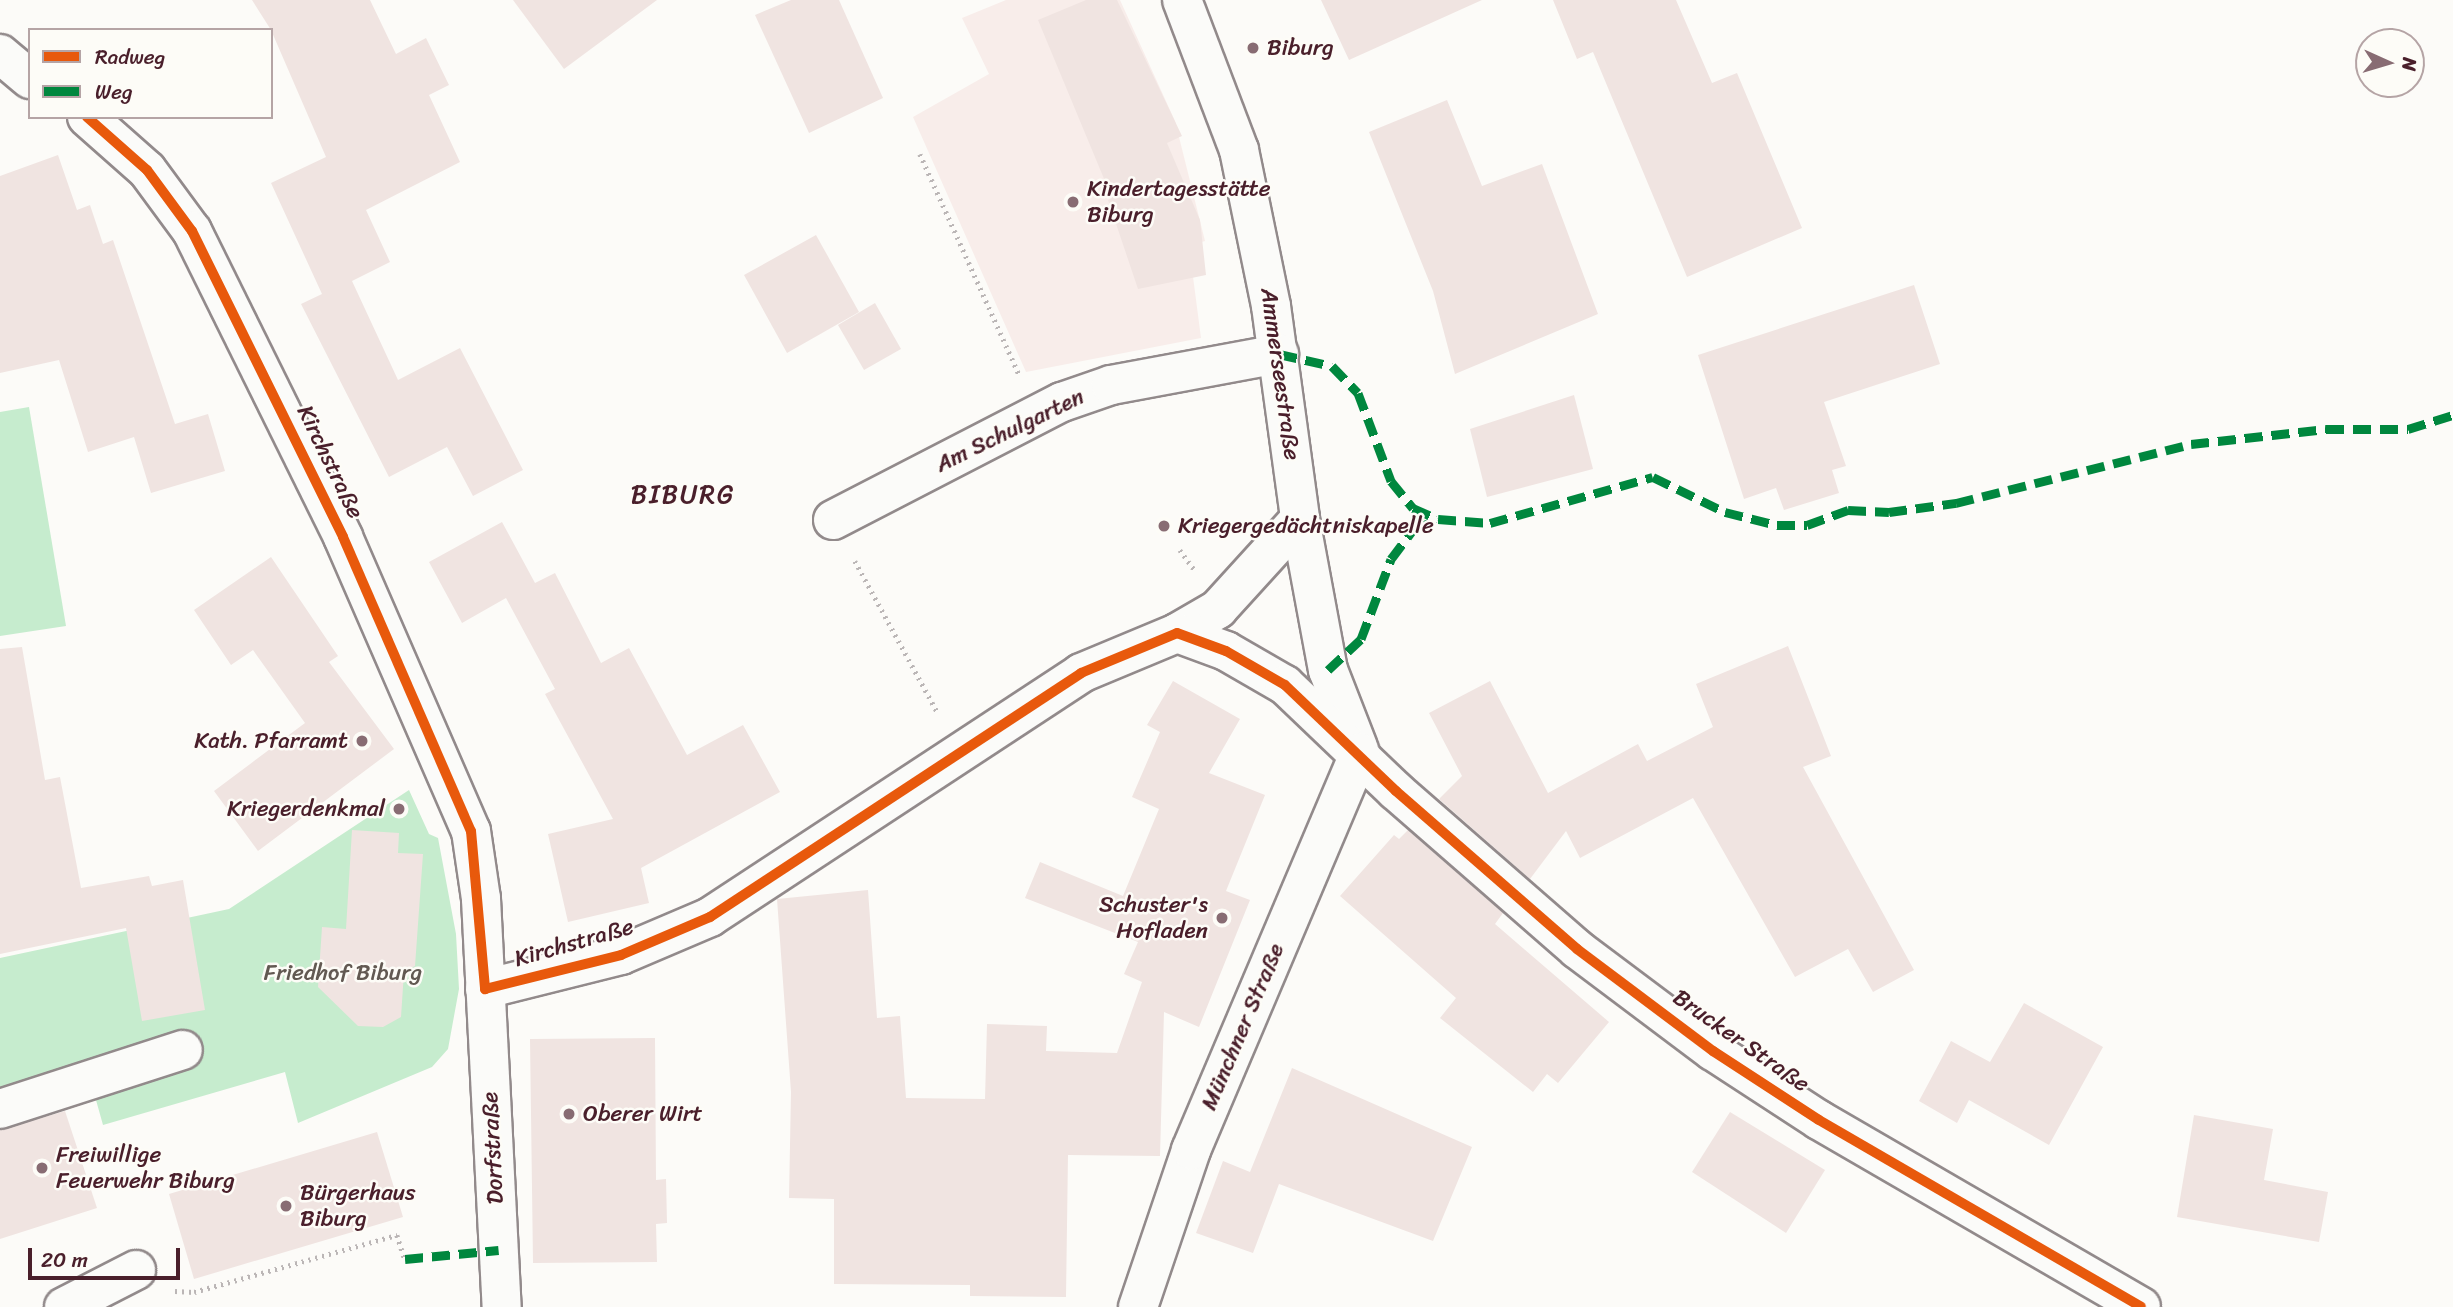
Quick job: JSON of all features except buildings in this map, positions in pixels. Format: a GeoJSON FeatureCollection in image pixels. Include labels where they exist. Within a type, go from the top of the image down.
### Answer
{"type":"FeatureCollection","features":[{"type":"Feature","properties":{"kind":"street","name":"Ammerseestraße"},"geometry":{"type":"LineString","coordinates":[[1182,0],[1239,149],[1279,354],[1300,519],[1328,670],[1360,752]]}},
{"type":"Feature","properties":{"kind":"street"},"geometry":{"type":"LineString","coordinates":[[0,54],[28,77]]}},
{"type":"Feature","properties":{"kind":"street","name":"Kirchstraße"},"geometry":{"type":"LineString","coordinates":[[89,119],[147,170],[192,232],[349,550],[471,831],[485,989],[621,955],[710,917],[961,756],[1081,673],[1177,633],[1218,609],[1300,519]]}},
{"type":"Feature","properties":{"kind":"street","name":"Am Schulgarten"},"geometry":{"type":"LineString","coordinates":[[833,520],[1037,415],[1111,385],[1279,354]]}},
{"type":"Feature","properties":{"kind":"street"},"geometry":{"type":"LineString","coordinates":[[1177,633],[1226,651],[1285,685],[1360,752]]}},
{"type":"Feature","properties":{"kind":"street","name":"Münchner Straße"},"geometry":{"type":"LineString","coordinates":[[1138,1307],[1172,1197],[1360,752]]}},
{"type":"Feature","properties":{"kind":"street","name":"Brucker Straße"},"geometry":{"type":"LineString","coordinates":[[1360,752],[1396,791],[1577,949],[1704,1044],[1819,1120],[2141,1307]]}},
{"type":"Feature","properties":{"kind":"street","name":"Dorfstraße"},"geometry":{"type":"LineString","coordinates":[[485,989],[502,1307]]}},
{"type":"Feature","properties":{"kind":"street"},"geometry":{"type":"LineString","coordinates":[[0,1109],[183,1050]]}},
{"type":"Feature","properties":{"kind":"street"},"geometry":{"type":"LineString","coordinates":[[64,1307],[136,1270]]}},
{"type":"Feature","properties":{"kind":"path"},"geometry":{"type":"LineString","coordinates":[[920,154],[1037,415]]}},
{"type":"Feature","properties":{"kind":"path"},"geometry":{"type":"LineString","coordinates":[[833,520],[961,756]]}},
{"type":"Feature","properties":{"kind":"path"},"geometry":{"type":"LineString","coordinates":[[1180,550],[1185,556]]}},
{"type":"Feature","properties":{"kind":"path"},"geometry":{"type":"LineString","coordinates":[[136,1270],[164,1291],[194,1292],[397,1235],[405,1259]]}},
{"type":"Feature","properties":{"kind":"shaded area","name":"Kindertagesstätte Biburg"},"geometry":{"type":"Polygon","coordinates":[[[1006,0],[1120,0],[1175,121],[1205,241],[1189,246],[1201,338],[1026,372],[913,117],[989,74],[962,18],[1006,0]]]}},
{"type":"Feature","properties":{"kind":"green space"},"geometry":{"type":"Polygon","coordinates":[[[29,407],[66,626],[0,636],[0,412],[29,407]]]}},
{"type":"Feature","properties":{"kind":"green space","name":"Friedhof Biburg"},"geometry":{"type":"Polygon","coordinates":[[[409,790],[429,834],[438,838],[456,934],[459,989],[448,1049],[432,1067],[298,1123],[285,1072],[103,1125],[87,1068],[0,1093],[0,958],[229,909],[409,790]]]}},
{"type":"Feature","properties":{"kind":"marked path"},"geometry":{"type":"LineString","coordinates":[[1279,354],[1332,366],[1358,393],[1391,481],[1413,508],[1438,519]]}},
{"type":"Feature","properties":{"kind":"marked path"},"geometry":{"type":"LineString","coordinates":[[1328,670],[1361,639],[1391,559],[1413,530],[1438,519],[1490,523],[1653,477],[1725,512],[1777,525],[1807,525],[1848,510],[1889,512],[1956,503],[2191,444],[2326,429],[2408,429],[2453,415]]}},
{"type":"Feature","properties":{"kind":"marked path"},"geometry":{"type":"LineString","coordinates":[[405,1259],[499,1250]]}},
{"type":"Feature","properties":{"kind":"cycle path"},"geometry":{"type":"LineString","coordinates":[[89,119],[147,170],[192,231],[343,537],[471,831],[485,989],[621,955],[710,917],[1081,673],[1177,633],[1226,651],[1285,685],[1396,791],[1577,949],[1713,1051],[1819,1120],[2141,1307]]}},
{"type":"Feature","properties":{"kind":"place","name":"Biburg"},"geometry":{"type":"Point","coordinates":[1253,48]}},
{"type":"Feature","properties":{"kind":"place","name":"Kindertagesstätte Biburg"},"geometry":{"type":"Point","coordinates":[1073,202]}},
{"type":"Feature","properties":{"kind":"place","name":"Kriegergedächtniskapelle"},"geometry":{"type":"Point","coordinates":[1164,526]}},
{"type":"Feature","properties":{"kind":"place","name":"Kath. Pfarramt"},"geometry":{"type":"Point","coordinates":[362,741]}},
{"type":"Feature","properties":{"kind":"place","name":"Kriegerdenkmal"},"geometry":{"type":"Point","coordinates":[399,809]}},
{"type":"Feature","properties":{"kind":"place","name":"Schuster's Hofladen"},"geometry":{"type":"Point","coordinates":[1222,918]}},
{"type":"Feature","properties":{"kind":"place","name":"Oberer Wirt"},"geometry":{"type":"Point","coordinates":[569,1114]}},
{"type":"Feature","properties":{"kind":"place","name":"Freiwillige Feuerwehr Biburg"},"geometry":{"type":"Point","coordinates":[42,1168]}},
{"type":"Feature","properties":{"kind":"place","name":"Bürgerhaus Biburg"},"geometry":{"type":"Point","coordinates":[286,1206]}},
{"type":"Feature","properties":{"kind":"district","name":"BIBURG"},"geometry":{"type":"Point","coordinates":[683,495]}}]}
